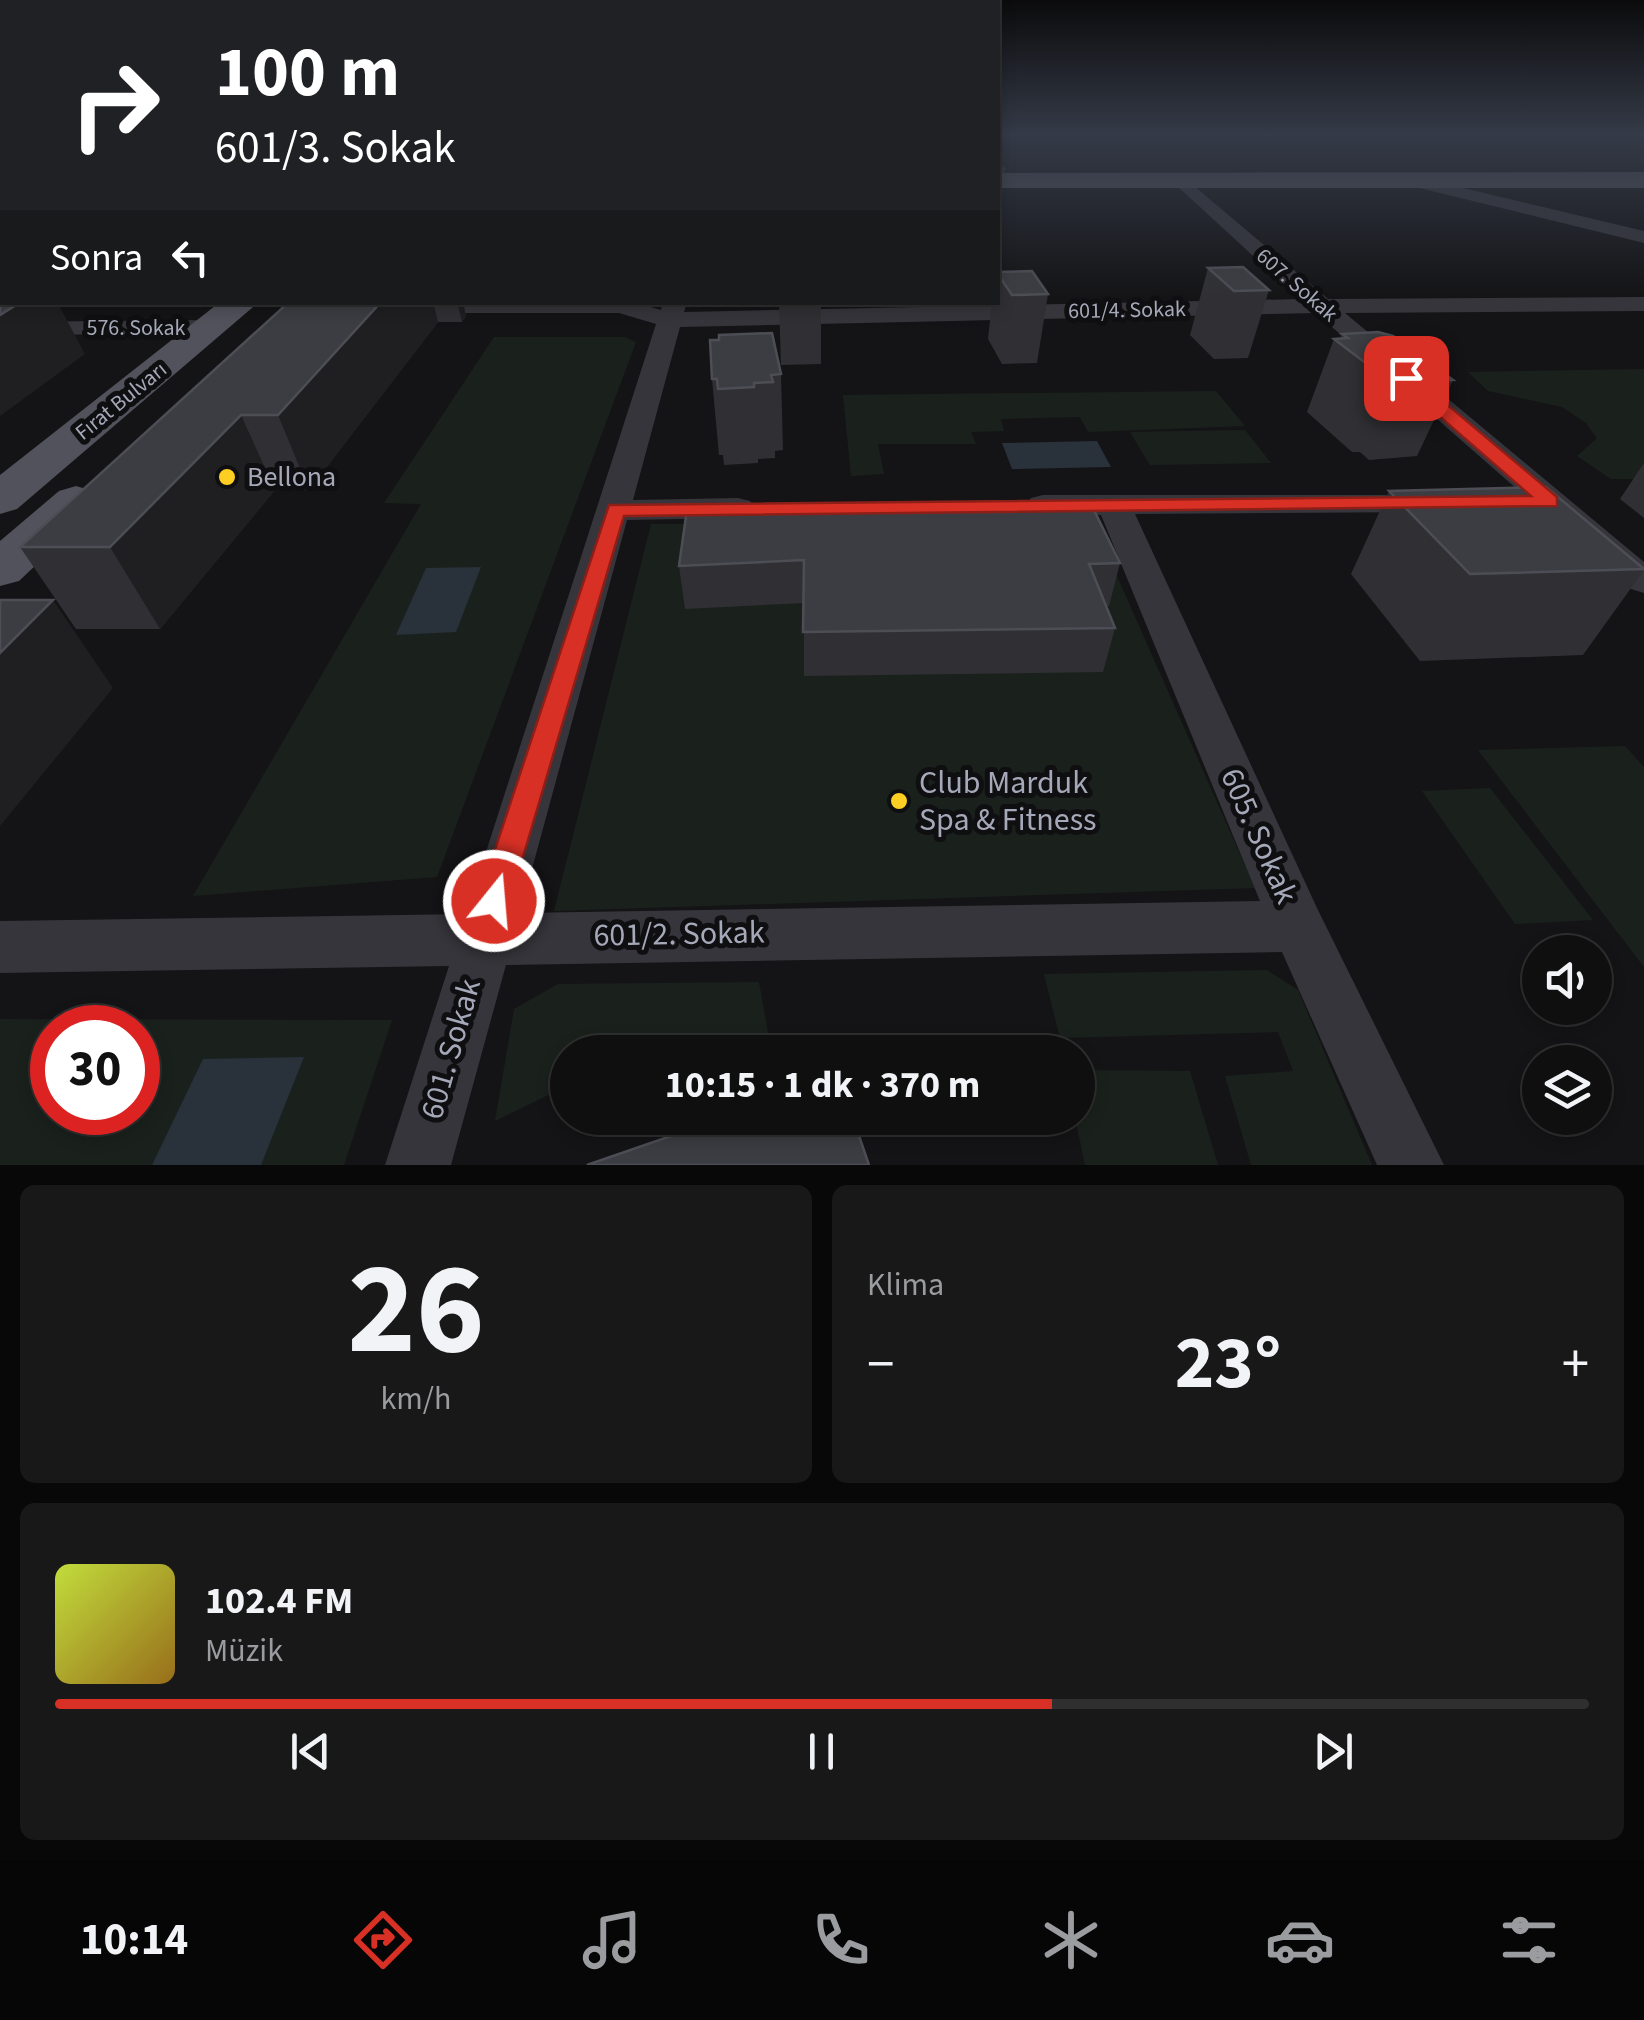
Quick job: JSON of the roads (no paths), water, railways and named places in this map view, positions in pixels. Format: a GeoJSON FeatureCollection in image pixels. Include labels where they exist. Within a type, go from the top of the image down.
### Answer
{"type":"FeatureCollection","features":[{"type":"Feature","properties":{"kind":"main road","name":"Fırat Bulvarı"},"geometry":{"type":"LineString","coordinates":[[0,500],[243,327]]}},
{"type":"Feature","properties":{"kind":"main road","name":"Fırat Bulvarı"},"geometry":{"type":"LineString","coordinates":[[0,569],[101,479]]}},
{"type":"Feature","properties":{"kind":"street","name":"607. Sokak"},"geometry":{"type":"LineString","coordinates":[[1191,189],[1644,581]]}},
{"type":"Feature","properties":{"kind":"street"},"geometry":{"type":"LineString","coordinates":[[1448,189],[1644,237]]}},
{"type":"Feature","properties":{"kind":"street","name":"601/4. Sokak"},"geometry":{"type":"LineString","coordinates":[[389,306],[620,306],[673,312],[1644,304]]}},
{"type":"Feature","properties":{"kind":"street","name":"601. Sokak"},"geometry":{"type":"LineString","coordinates":[[418,1165],[483,936],[616,510],[673,312]]}},
{"type":"Feature","properties":{"kind":"street","name":"576. Sokak"},"geometry":{"type":"LineString","coordinates":[[0,329],[243,327]]}},
{"type":"Feature","properties":{"kind":"street"},"geometry":{"type":"LineString","coordinates":[[1013,505],[1471,502]]}},
{"type":"Feature","properties":{"kind":"street"},"geometry":{"type":"LineString","coordinates":[[1510,502],[1550,502]]}},
{"type":"Feature","properties":{"kind":"street","name":"605. Sokak"},"geometry":{"type":"LineString","coordinates":[[1112,504],[1298,926],[1411,1165]]}},
{"type":"Feature","properties":{"kind":"street"},"geometry":{"type":"LineString","coordinates":[[616,510],[775,508]]}},
{"type":"Feature","properties":{"kind":"street","name":"601/2. Sokak"},"geometry":{"type":"LineString","coordinates":[[0,947],[483,936],[1298,926]]}},
{"type":"Feature","properties":{"kind":"place","name":"Bellona"},"geometry":{"type":"Point","coordinates":[227,477]}},
{"type":"Feature","properties":{"kind":"place","name":"Club Marduk Spa & Fitness"},"geometry":{"type":"Point","coordinates":[899,801]}}]}
